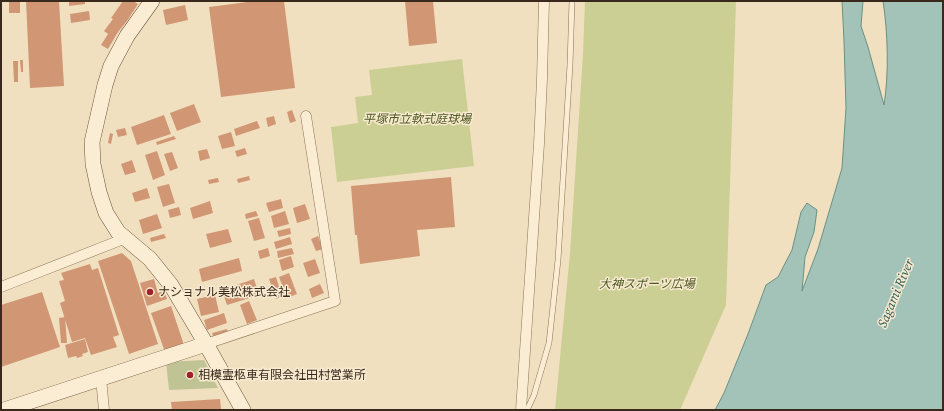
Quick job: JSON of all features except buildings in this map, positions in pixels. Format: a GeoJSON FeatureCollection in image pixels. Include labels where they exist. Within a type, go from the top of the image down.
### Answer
{"type":"FeatureCollection","features":[{"type":"Feature","properties":{"kind":"street"},"geometry":{"type":"LineString","coordinates":[[152,1],[127,36],[111,66],[105,85],[92,142],[93,164],[99,192],[106,213],[118,232],[150,259],[167,279],[243,410]]}},
{"type":"Feature","properties":{"kind":"street"},"geometry":{"type":"LineString","coordinates":[[521,410],[539,144],[544,1]]}},
{"type":"Feature","properties":{"kind":"street"},"geometry":{"type":"LineString","coordinates":[[4,410],[335,301],[306,116]]}},
{"type":"Feature","properties":{"kind":"street"},"geometry":{"type":"LineString","coordinates":[[1,287],[126,238]]}},
{"type":"Feature","properties":{"kind":"street"},"geometry":{"type":"LineString","coordinates":[[101,378],[104,410]]}},
{"type":"Feature","properties":{"kind":"lane"},"geometry":{"type":"LineString","coordinates":[[527,410],[534,395],[549,343],[558,260],[570,64],[572,1]]}},
{"type":"Feature","properties":{"kind":"green space","name":"大神スポーツ広場"},"geometry":{"type":"Polygon","coordinates":[[[585,1],[736,1],[726,305],[680,410],[555,410],[570,253],[585,1]]]}},
{"type":"Feature","properties":{"kind":"green space","name":"平塚市立軟式庭球場"},"geometry":{"type":"Polygon","coordinates":[[[462,59],[474,166],[337,182],[331,127],[358,123],[355,97],[372,95],[369,70],[462,59]]]}},
{"type":"Feature","properties":{"kind":"green space"},"geometry":{"type":"Polygon","coordinates":[[[204,360],[218,388],[169,390],[166,362],[204,360]]]}},
{"type":"Feature","properties":{"kind":"water","name":"Sagami River"},"geometry":{"type":"Polygon","coordinates":[[[842,1],[863,1],[861,26],[884,105],[887,80],[887,53],[883,1],[943,1],[943,410],[715,410],[724,393],[766,285],[778,277],[792,250],[801,212],[807,203],[817,210],[814,232],[805,257],[802,291],[818,249],[842,168],[846,108],[842,1]]]}},
{"type":"Feature","properties":{"kind":"place","name":"ナショナル美松株式会社"},"geometry":{"type":"Point","coordinates":[150,292]}},
{"type":"Feature","properties":{"kind":"place","name":"相模霊柩車有限会社田村営業所"},"geometry":{"type":"Point","coordinates":[190,375]}}]}
